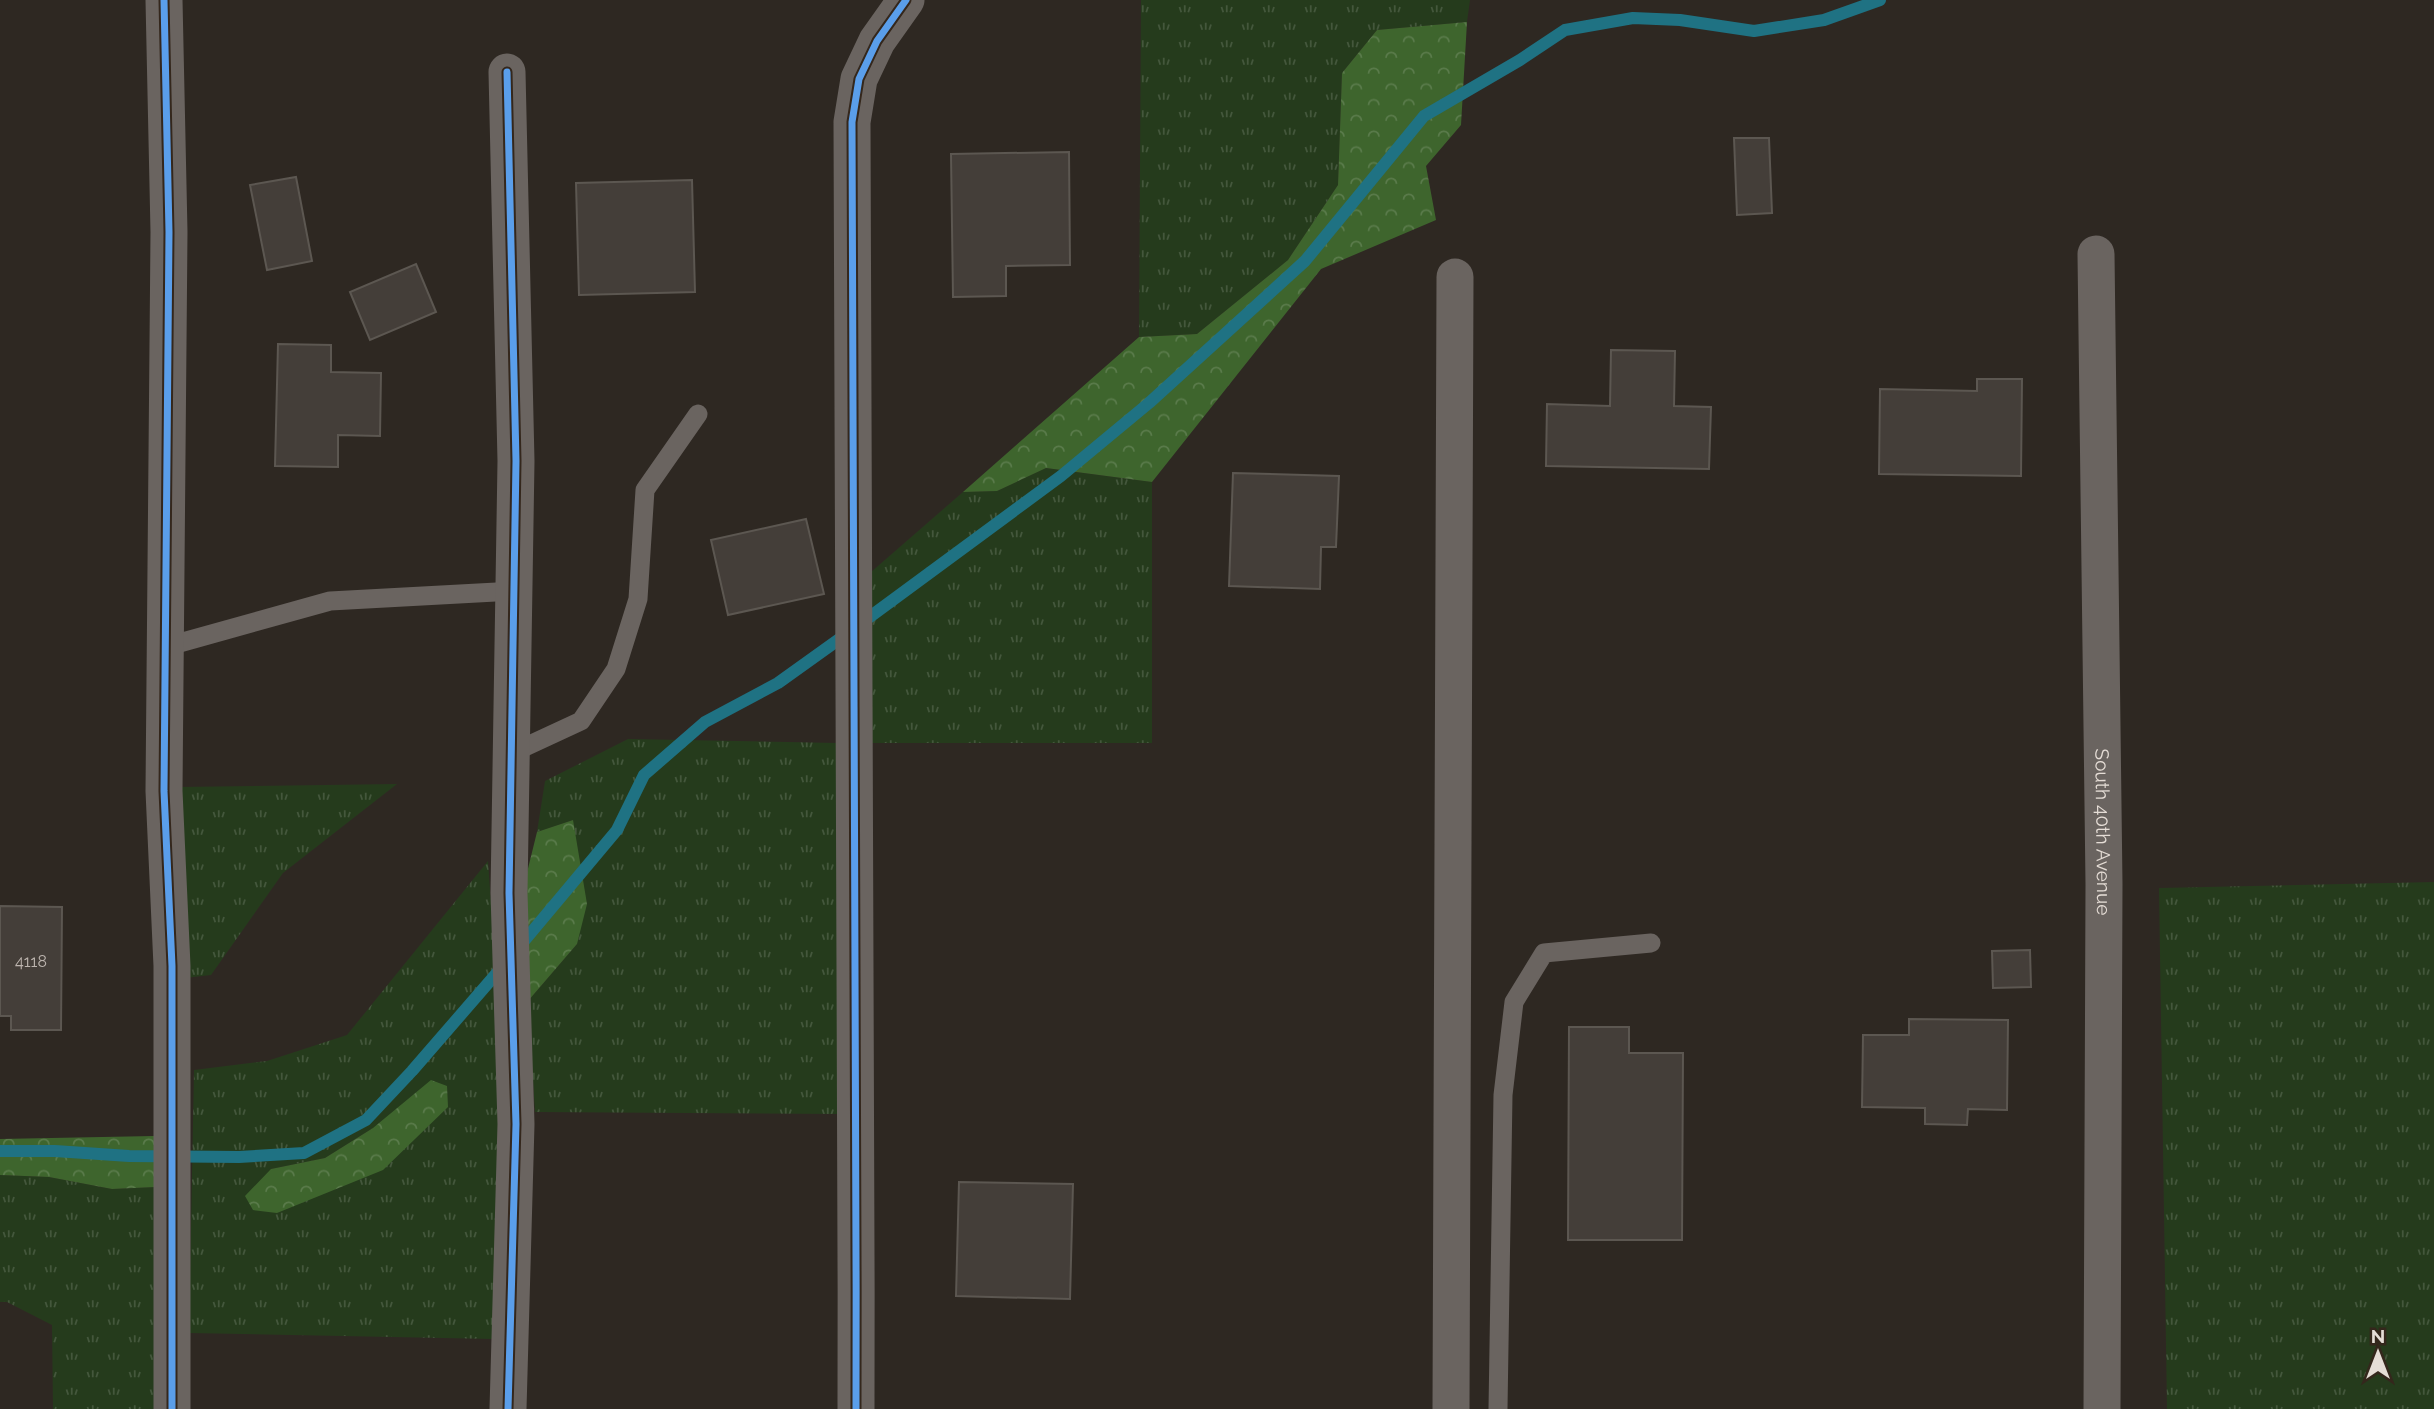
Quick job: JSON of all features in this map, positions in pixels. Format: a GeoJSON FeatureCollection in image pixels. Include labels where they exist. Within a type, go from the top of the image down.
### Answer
{"type":"FeatureCollection","features":[{"type":"Feature","properties":{"kind":"street"},"geometry":{"type":"LineString","coordinates":[[164,0],[169,232],[164,791],[172,966],[172,1409]]}},
{"type":"Feature","properties":{"kind":"street"},"geometry":{"type":"LineString","coordinates":[[856,1409],[857,1046],[852,630],[852,122],[859,79],[877,41],[906,0]]}},
{"type":"Feature","properties":{"kind":"street"},"geometry":{"type":"LineString","coordinates":[[507,72],[516,461],[509,892],[516,1124],[508,1409]]}},
{"type":"Feature","properties":{"kind":"street","name":"South 40th Avenue"},"geometry":{"type":"LineString","coordinates":[[2096,254],[2104,884],[2102,1409]]}},
{"type":"Feature","properties":{"kind":"street"},"geometry":{"type":"LineString","coordinates":[[1451,1409],[1455,277]]}},
{"type":"Feature","properties":{"kind":"lane"},"geometry":{"type":"LineString","coordinates":[[512,753],[581,721],[616,669],[638,599],[645,490],[698,414]]}},
{"type":"Feature","properties":{"kind":"lane"},"geometry":{"type":"LineString","coordinates":[[165,647],[330,601],[514,591]]}},
{"type":"Feature","properties":{"kind":"lane"},"geometry":{"type":"LineString","coordinates":[[1498,1409],[1503,1096],[1514,1002],[1544,953],[1651,943]]}},
{"type":"Feature","properties":{"kind":"green space"},"geometry":{"type":"Polygon","coordinates":[[[1141,0],[1470,0],[1467,22],[1377,30],[1342,73],[1338,185],[1288,260],[1197,334],[1139,337],[1141,0]]]}},
{"type":"Feature","properties":{"kind":"green space"},"geometry":{"type":"Polygon","coordinates":[[[1467,22],[1461,125],[1426,166],[1436,220],[1321,269],[1152,482],[1046,468],[997,491],[963,492],[1139,337],[1197,334],[1288,260],[1338,185],[1342,73],[1377,30],[1467,22]]]}},
{"type":"Feature","properties":{"kind":"green space"},"geometry":{"type":"Polygon","coordinates":[[[1045,468],[1152,482],[1152,743],[863,743],[863,579],[963,492],[997,491],[1045,468]]]}},
{"type":"Feature","properties":{"kind":"green space"},"geometry":{"type":"Polygon","coordinates":[[[628,739],[837,743],[840,1114],[535,1112],[528,1001],[577,944],[573,820],[537,832],[545,781],[628,739]]]}},
{"type":"Feature","properties":{"kind":"green space"},"geometry":{"type":"Polygon","coordinates":[[[397,784],[283,873],[211,975],[185,978],[179,787],[397,784]]]}},
{"type":"Feature","properties":{"kind":"green space"},"geometry":{"type":"Polygon","coordinates":[[[573,820],[587,904],[577,944],[528,1001],[521,897],[537,832],[573,820]]]}},
{"type":"Feature","properties":{"kind":"green space"},"geometry":{"type":"Polygon","coordinates":[[[488,861],[506,1114],[493,1339],[189,1333],[194,1070],[267,1061],[347,1035],[488,861]],[[373,1128],[325,1158],[271,1169],[277,1213],[373,1128]]]}},
{"type":"Feature","properties":{"kind":"green space"},"geometry":{"type":"Polygon","coordinates":[[[2434,882],[2434,1409],[2167,1409],[2159,888],[2434,882]]]}},
{"type":"Feature","properties":{"kind":"green space"},"geometry":{"type":"Polygon","coordinates":[[[431,1080],[447,1086],[448,1107],[383,1170],[277,1213],[253,1210],[245,1196],[271,1169],[325,1158],[373,1128],[431,1080]]]}},
{"type":"Feature","properties":{"kind":"green space"},"geometry":{"type":"Polygon","coordinates":[[[154,1136],[156,1187],[112,1189],[49,1177],[0,1175],[0,1139],[154,1136]]]}},
{"type":"Feature","properties":{"kind":"green space"},"geometry":{"type":"Polygon","coordinates":[[[0,1175],[49,1177],[112,1189],[156,1187],[156,1409],[53,1409],[52,1325],[7,1302],[0,1302],[0,1175]]]}},
{"type":"Feature","properties":{"kind":"building"},"geometry":{"type":"Polygon","coordinates":[[[1734,138],[1769,138],[1772,213],[1737,215],[1734,138]]]}},
{"type":"Feature","properties":{"kind":"building"},"geometry":{"type":"Polygon","coordinates":[[[1069,152],[1070,265],[1006,266],[1006,296],[953,297],[951,154],[1069,152]]]}},
{"type":"Feature","properties":{"kind":"building"},"geometry":{"type":"Polygon","coordinates":[[[296,177],[312,261],[267,270],[250,185],[296,177]]]}},
{"type":"Feature","properties":{"kind":"building"},"geometry":{"type":"Polygon","coordinates":[[[692,180],[695,292],[579,295],[576,183],[692,180]]]}},
{"type":"Feature","properties":{"kind":"building"},"geometry":{"type":"Polygon","coordinates":[[[416,264],[436,312],[370,340],[350,292],[416,264]]]}},
{"type":"Feature","properties":{"kind":"building"},"geometry":{"type":"Polygon","coordinates":[[[278,344],[331,345],[331,372],[381,373],[380,436],[338,435],[338,467],[275,466],[278,344]]]}},
{"type":"Feature","properties":{"kind":"building"},"geometry":{"type":"Polygon","coordinates":[[[1611,350],[1675,351],[1674,406],[1711,407],[1709,469],[1546,466],[1547,404],[1610,406],[1611,350]]]}},
{"type":"Feature","properties":{"kind":"building"},"geometry":{"type":"Polygon","coordinates":[[[1977,379],[2022,379],[2021,476],[1879,474],[1880,389],[1977,391],[1977,379]]]}},
{"type":"Feature","properties":{"kind":"building"},"geometry":{"type":"Polygon","coordinates":[[[1233,473],[1339,476],[1336,547],[1321,547],[1320,589],[1229,586],[1233,473]]]}},
{"type":"Feature","properties":{"kind":"building"},"geometry":{"type":"Polygon","coordinates":[[[806,519],[824,594],[728,615],[711,540],[806,519]]]}},
{"type":"Feature","properties":{"kind":"building"},"geometry":{"type":"Polygon","coordinates":[[[0,906],[62,907],[61,1030],[11,1030],[11,1016],[0,1016],[0,906]]]}},
{"type":"Feature","properties":{"kind":"building"},"geometry":{"type":"Polygon","coordinates":[[[2030,950],[2031,987],[1993,988],[1992,951],[2030,950]]]}},
{"type":"Feature","properties":{"kind":"building"},"geometry":{"type":"Polygon","coordinates":[[[1909,1019],[2008,1020],[2007,1110],[1968,1109],[1967,1125],[1925,1124],[1925,1108],[1862,1107],[1863,1035],[1909,1035],[1909,1019]]]}},
{"type":"Feature","properties":{"kind":"building"},"geometry":{"type":"Polygon","coordinates":[[[1569,1027],[1629,1027],[1629,1053],[1683,1053],[1682,1240],[1568,1240],[1569,1027]]]}},
{"type":"Feature","properties":{"kind":"building"},"geometry":{"type":"Polygon","coordinates":[[[959,1182],[1073,1184],[1070,1299],[956,1296],[959,1182]]]}},
{"type":"Feature","properties":{"kind":"waterway"},"geometry":{"type":"LineString","coordinates":[[519,947],[617,830],[644,775],[705,722],[778,683],[852,630],[1061,476],[1149,403],[1305,261],[1424,116],[1520,60],[1565,30],[1633,18],[1680,20],[1754,31],[1824,20],[1880,0]]}},
{"type":"Feature","properties":{"kind":"waterway"},"geometry":{"type":"LineString","coordinates":[[0,1151],[239,1157],[304,1153],[366,1120],[503,966]]}},
{"type":"Feature","properties":{"kind":"cycle path"},"geometry":{"type":"LineString","coordinates":[[164,0],[169,232],[164,791],[172,966],[172,1409]]}},
{"type":"Feature","properties":{"kind":"cycle path"},"geometry":{"type":"LineString","coordinates":[[856,1409],[852,122],[859,79],[877,41],[906,0]]}},
{"type":"Feature","properties":{"kind":"cycle path"},"geometry":{"type":"LineString","coordinates":[[507,72],[516,461],[509,893],[516,1124],[508,1409]]}}]}
